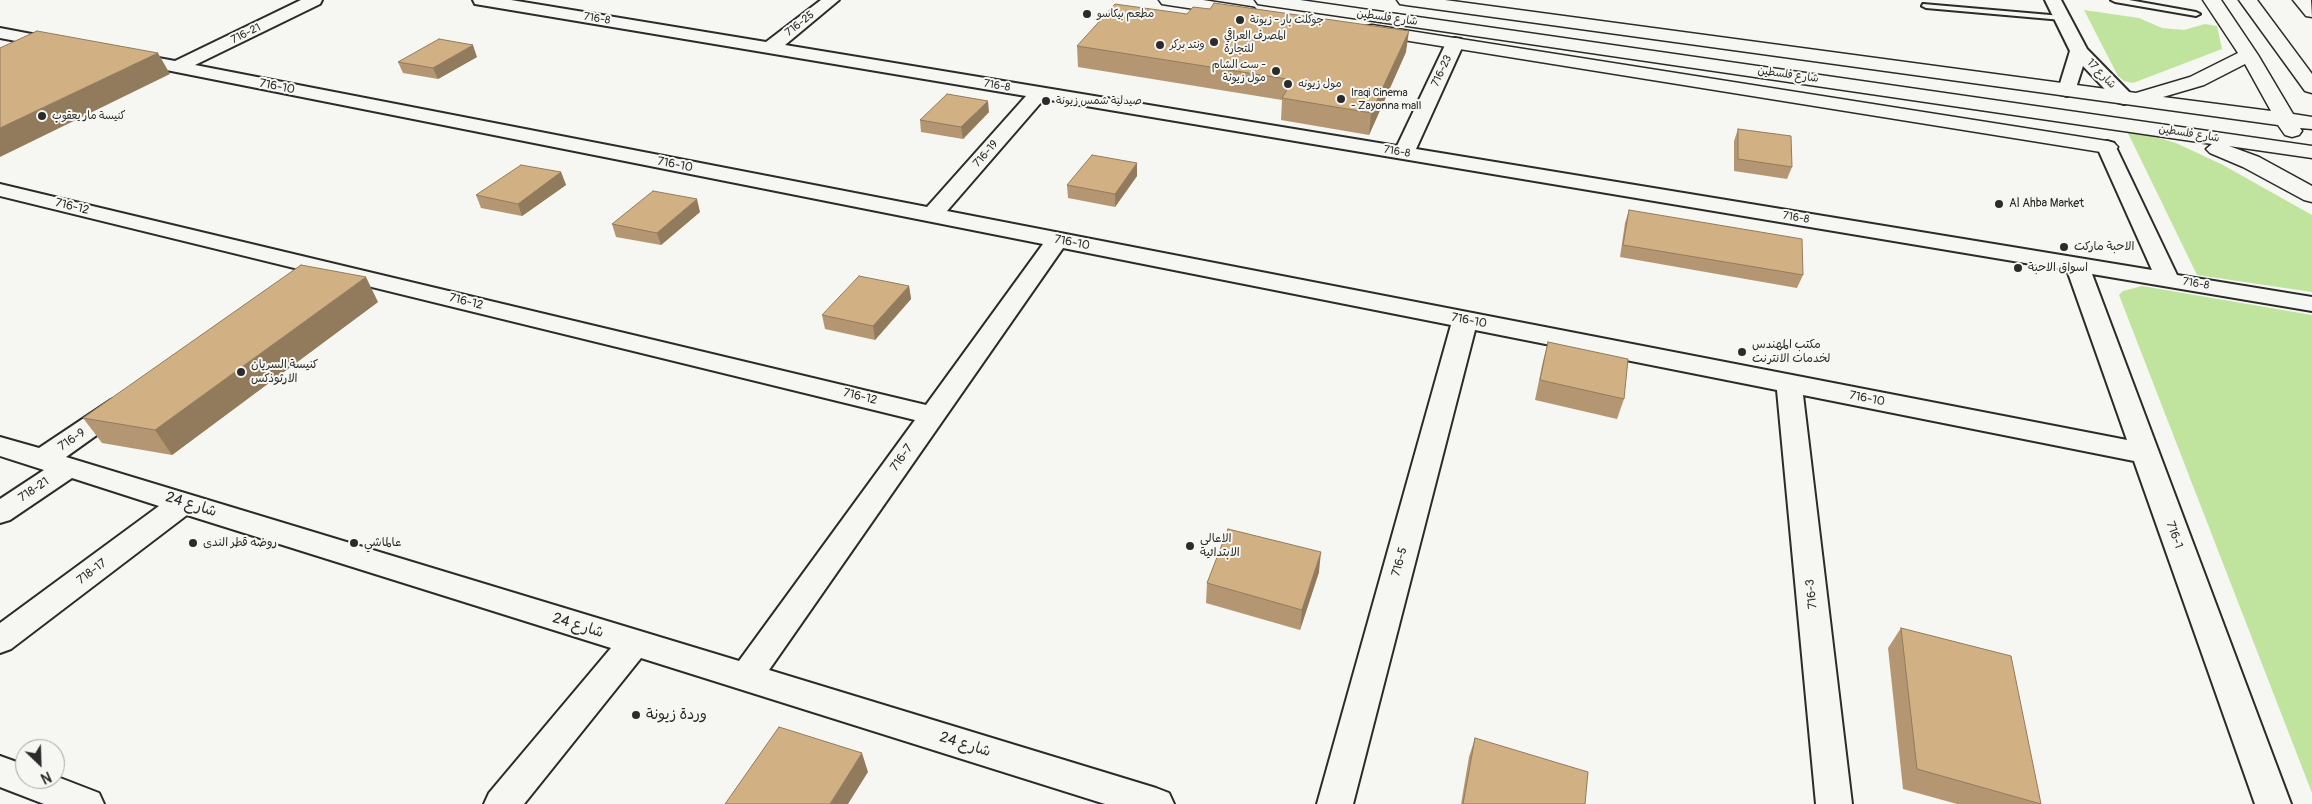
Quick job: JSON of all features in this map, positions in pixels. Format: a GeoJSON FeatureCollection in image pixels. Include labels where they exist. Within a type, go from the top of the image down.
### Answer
{"type":"FeatureCollection","features":[{"type":"Feature","properties":{"kind":"main road"},"geometry":{"type":"LineString","coordinates":[[1168,0],[1587,63],[2107,146]]}},
{"type":"Feature","properties":{"kind":"main road","name":"شارع فلسطين"},"geometry":{"type":"LineString","coordinates":[[1264,0],[2169,130],[2310,154]]}},
{"type":"Feature","properties":{"kind":"main road","name":"شارع فلسطين"},"geometry":{"type":"LineString","coordinates":[[1406,0],[2312,123]]}},
{"type":"Feature","properties":{"kind":"main road"},"geometry":{"type":"LineString","coordinates":[[2212,0],[2249,56],[2285,120],[2310,154]]}},
{"type":"Feature","properties":{"kind":"main road"},"geometry":{"type":"LineString","coordinates":[[2248,0],[2312,87]]}},
{"type":"Feature","properties":{"kind":"main road"},"geometry":{"type":"LineString","coordinates":[[2302,0],[2312,12]]}},
{"type":"Feature","properties":{"kind":"main road"},"geometry":{"type":"LineString","coordinates":[[2127,99],[2198,81],[2249,56]]}},
{"type":"Feature","properties":{"kind":"main road"},"geometry":{"type":"LineString","coordinates":[[1587,63],[1767,72]]}},
{"type":"Feature","properties":{"kind":"main road"},"geometry":{"type":"LineString","coordinates":[[2169,130],[2251,162],[2312,195]]}},
{"type":"Feature","properties":{"kind":"street","name":"716-21"},"geometry":{"type":"LineString","coordinates":[[177,67],[314,0]]}},
{"type":"Feature","properties":{"kind":"street","name":"716-25"},"geometry":{"type":"LineString","coordinates":[[770,48],[831,0]]}},
{"type":"Feature","properties":{"kind":"street","name":"شارع 17"},"geometry":{"type":"LineString","coordinates":[[2053,0],[2079,51],[2127,99]]}},
{"type":"Feature","properties":{"kind":"street","name":"716-8"},"geometry":{"type":"LineString","coordinates":[[493,1],[2312,304]]}},
{"type":"Feature","properties":{"kind":"street"},"geometry":{"type":"LineString","coordinates":[[0,32],[76,48]]}},
{"type":"Feature","properties":{"kind":"street"},"geometry":{"type":"LineString","coordinates":[[24,53],[49,42]]}},
{"type":"Feature","properties":{"kind":"street","name":"716-23"},"geometry":{"type":"LineString","coordinates":[[1404,153],[1455,43]]}},
{"type":"Feature","properties":{"kind":"street","name":"شارع 17"},"geometry":{"type":"LineString","coordinates":[[2067,90],[2079,51]]}},
{"type":"Feature","properties":{"kind":"street","name":"716-10"},"geometry":{"type":"LineString","coordinates":[[113,55],[2144,453]]}},
{"type":"Feature","properties":{"kind":"street","name":"716-19"},"geometry":{"type":"LineString","coordinates":[[932,215],[1039,93]]}},
{"type":"Feature","properties":{"kind":"street"},"geometry":{"type":"LineString","coordinates":[[2107,146],[2168,280]]}},
{"type":"Feature","properties":{"kind":"street","name":"716-12"},"geometry":{"type":"LineString","coordinates":[[0,190],[932,415]]}},
{"type":"Feature","properties":{"kind":"street","name":"716-7"},"geometry":{"type":"LineString","coordinates":[[746,677],[1057,240]]}},
{"type":"Feature","properties":{"kind":"street","name":"716-1"},"geometry":{"type":"LineString","coordinates":[[2077,265],[2273,804]]}},
{"type":"Feature","properties":{"kind":"street"},"geometry":{"type":"LineString","coordinates":[[298,285],[323,268]]}},
{"type":"Feature","properties":{"kind":"street","name":"716-5"},"geometry":{"type":"LineString","coordinates":[[1335,804],[1465,320]]}},
{"type":"Feature","properties":{"kind":"street","name":"716-3"},"geometry":{"type":"LineString","coordinates":[[1789,384],[1834,804]]}},
{"type":"Feature","properties":{"kind":"street","name":"716-9"},"geometry":{"type":"LineString","coordinates":[[56,463],[142,392]]}},
{"type":"Feature","properties":{"kind":"street","name":"شارع 24"},"geometry":{"type":"LineString","coordinates":[[0,446],[633,644],[746,677],[1156,804]]}},
{"type":"Feature","properties":{"kind":"street","name":"718-21"},"geometry":{"type":"LineString","coordinates":[[0,513],[56,463]]}},
{"type":"Feature","properties":{"kind":"street","name":"718-17"},"geometry":{"type":"LineString","coordinates":[[0,640],[183,503]]}},
{"type":"Feature","properties":{"kind":"street"},"geometry":{"type":"LineString","coordinates":[[502,804],[633,644]]}},
{"type":"Feature","properties":{"kind":"street"},"geometry":{"type":"LineString","coordinates":[[0,771],[86,804]]}},
{"type":"Feature","properties":{"kind":"lane"},"geometry":{"type":"LineString","coordinates":[[2115,0],[2196,14]]}},
{"type":"Feature","properties":{"kind":"lane"},"geometry":{"type":"LineString","coordinates":[[1926,6],[2062,18]]}},
{"type":"Feature","properties":{"kind":"green space"},"geometry":{"type":"Polygon","coordinates":[[[2084,10],[2139,18],[2162,28],[2184,30],[2205,24],[2217,26],[2222,49],[2133,83],[2124,81],[2118,76],[2084,10]]]}},
{"type":"Feature","properties":{"kind":"green space"},"geometry":{"type":"Polygon","coordinates":[[[2126,129],[2176,143],[2223,165],[2312,215],[2312,292],[2197,275],[2126,129]]]}},
{"type":"Feature","properties":{"kind":"green space"},"geometry":{"type":"Polygon","coordinates":[[[2142,286],[2312,315],[2312,793],[2119,295],[2123,291],[2142,286]]]}},
{"type":"Feature","properties":{"kind":"building","name":"مول زيونه"},"geometry":{"type":"Polygon","coordinates":[[[1214,3],[1409,31],[1371,113],[1282,98],[1293,80],[1077,46],[1115,4],[1187,14],[1193,7],[1210,9],[1214,3]]]}},
{"type":"Feature","properties":{"kind":"building"},"geometry":{"type":"Polygon","coordinates":[[[37,31],[158,53],[0,128],[0,48],[37,31]]]}},
{"type":"Feature","properties":{"kind":"building"},"geometry":{"type":"Polygon","coordinates":[[[439,39],[473,45],[433,68],[398,62],[439,39]]]}},
{"type":"Feature","properties":{"kind":"building"},"geometry":{"type":"Polygon","coordinates":[[[947,94],[988,101],[961,127],[920,120],[947,94]]]}},
{"type":"Feature","properties":{"kind":"building"},"geometry":{"type":"Polygon","coordinates":[[[1738,129],[1791,136],[1792,167],[1738,159],[1738,129]]]}},
{"type":"Feature","properties":{"kind":"building"},"geometry":{"type":"Polygon","coordinates":[[[1092,155],[1137,163],[1115,194],[1067,185],[1092,155]]]}},
{"type":"Feature","properties":{"kind":"building"},"geometry":{"type":"Polygon","coordinates":[[[521,165],[561,172],[518,204],[476,195],[521,165]]]}},
{"type":"Feature","properties":{"kind":"building"},"geometry":{"type":"Polygon","coordinates":[[[653,191],[697,199],[657,233],[612,224],[653,191]]]}},
{"type":"Feature","properties":{"kind":"building"},"geometry":{"type":"Polygon","coordinates":[[[1629,210],[1802,239],[1803,275],[1623,245],[1629,210]]]}},
{"type":"Feature","properties":{"kind":"building"},"geometry":{"type":"Polygon","coordinates":[[[301,265],[366,277],[155,430],[83,418],[301,265]]]}},
{"type":"Feature","properties":{"kind":"building"},"geometry":{"type":"Polygon","coordinates":[[[859,276],[909,286],[873,326],[822,315],[859,276]]]}},
{"type":"Feature","properties":{"kind":"building"},"geometry":{"type":"Polygon","coordinates":[[[1548,342],[1628,359],[1624,399],[1540,380],[1548,342]]]}},
{"type":"Feature","properties":{"kind":"building"},"geometry":{"type":"Polygon","coordinates":[[[1228,529],[1321,552],[1302,610],[1207,583],[1228,529]]]}},
{"type":"Feature","properties":{"kind":"building"},"geometry":{"type":"Polygon","coordinates":[[[1901,628],[2011,656],[2041,804],[1917,769],[1901,628]]]}},
{"type":"Feature","properties":{"kind":"building"},"geometry":{"type":"Polygon","coordinates":[[[779,727],[862,753],[830,804],[725,804],[779,727]]]}},
{"type":"Feature","properties":{"kind":"building"},"geometry":{"type":"Polygon","coordinates":[[[1475,738],[1588,772],[1585,804],[1463,804],[1475,738]]]}},
{"type":"Feature","properties":{"kind":"place","name":"مطعم بيكاسو"},"geometry":{"type":"Point","coordinates":[1087,14]}},
{"type":"Feature","properties":{"kind":"place","name":"جوكلت بار - زيونة"},"geometry":{"type":"Point","coordinates":[1240,20]}},
{"type":"Feature","properties":{"kind":"place","name":"المصرف العراقي للتجارة"},"geometry":{"type":"Point","coordinates":[1214,42]}},
{"type":"Feature","properties":{"kind":"place","name":"ونتد بركر"},"geometry":{"type":"Point","coordinates":[1160,45]}},
{"type":"Feature","properties":{"kind":"place","name":"ست الشام - مول زيونة"},"geometry":{"type":"Point","coordinates":[1276,71]}},
{"type":"Feature","properties":{"kind":"place","name":"مول زيونه"},"geometry":{"type":"Point","coordinates":[1288,84]}},
{"type":"Feature","properties":{"kind":"place","name":"Iraqi Cinema - Zayonna mall"},"geometry":{"type":"Point","coordinates":[1341,99]}},
{"type":"Feature","properties":{"kind":"place","name":"صيدلية شمس زيونة"},"geometry":{"type":"Point","coordinates":[1046,101]}},
{"type":"Feature","properties":{"kind":"place","name":"كنيسة مار يعقوب"},"geometry":{"type":"Point","coordinates":[42,116]}},
{"type":"Feature","properties":{"kind":"place","name":"Al Ahba Market"},"geometry":{"type":"Point","coordinates":[1999,204]}},
{"type":"Feature","properties":{"kind":"place","name":"الاحبة ماركت"},"geometry":{"type":"Point","coordinates":[2064,247]}},
{"type":"Feature","properties":{"kind":"place","name":"اسواق الاحبة"},"geometry":{"type":"Point","coordinates":[2018,268]}},
{"type":"Feature","properties":{"kind":"place","name":"مكتب المهندس لخدمات الانترنت"},"geometry":{"type":"Point","coordinates":[1742,352]}},
{"type":"Feature","properties":{"kind":"place","name":"كنيسة السريان الارثوذكس"},"geometry":{"type":"Point","coordinates":[241,372]}},
{"type":"Feature","properties":{"kind":"place","name":"روضه قطر الندى"},"geometry":{"type":"Point","coordinates":[193,543]}},
{"type":"Feature","properties":{"kind":"place","name":"عالماشي"},"geometry":{"type":"Point","coordinates":[354,543]}},
{"type":"Feature","properties":{"kind":"place","name":"الاعالي الابتدائية"},"geometry":{"type":"Point","coordinates":[1190,546]}},
{"type":"Feature","properties":{"kind":"place","name":"وردة زيونة"},"geometry":{"type":"Point","coordinates":[636,715]}}]}
